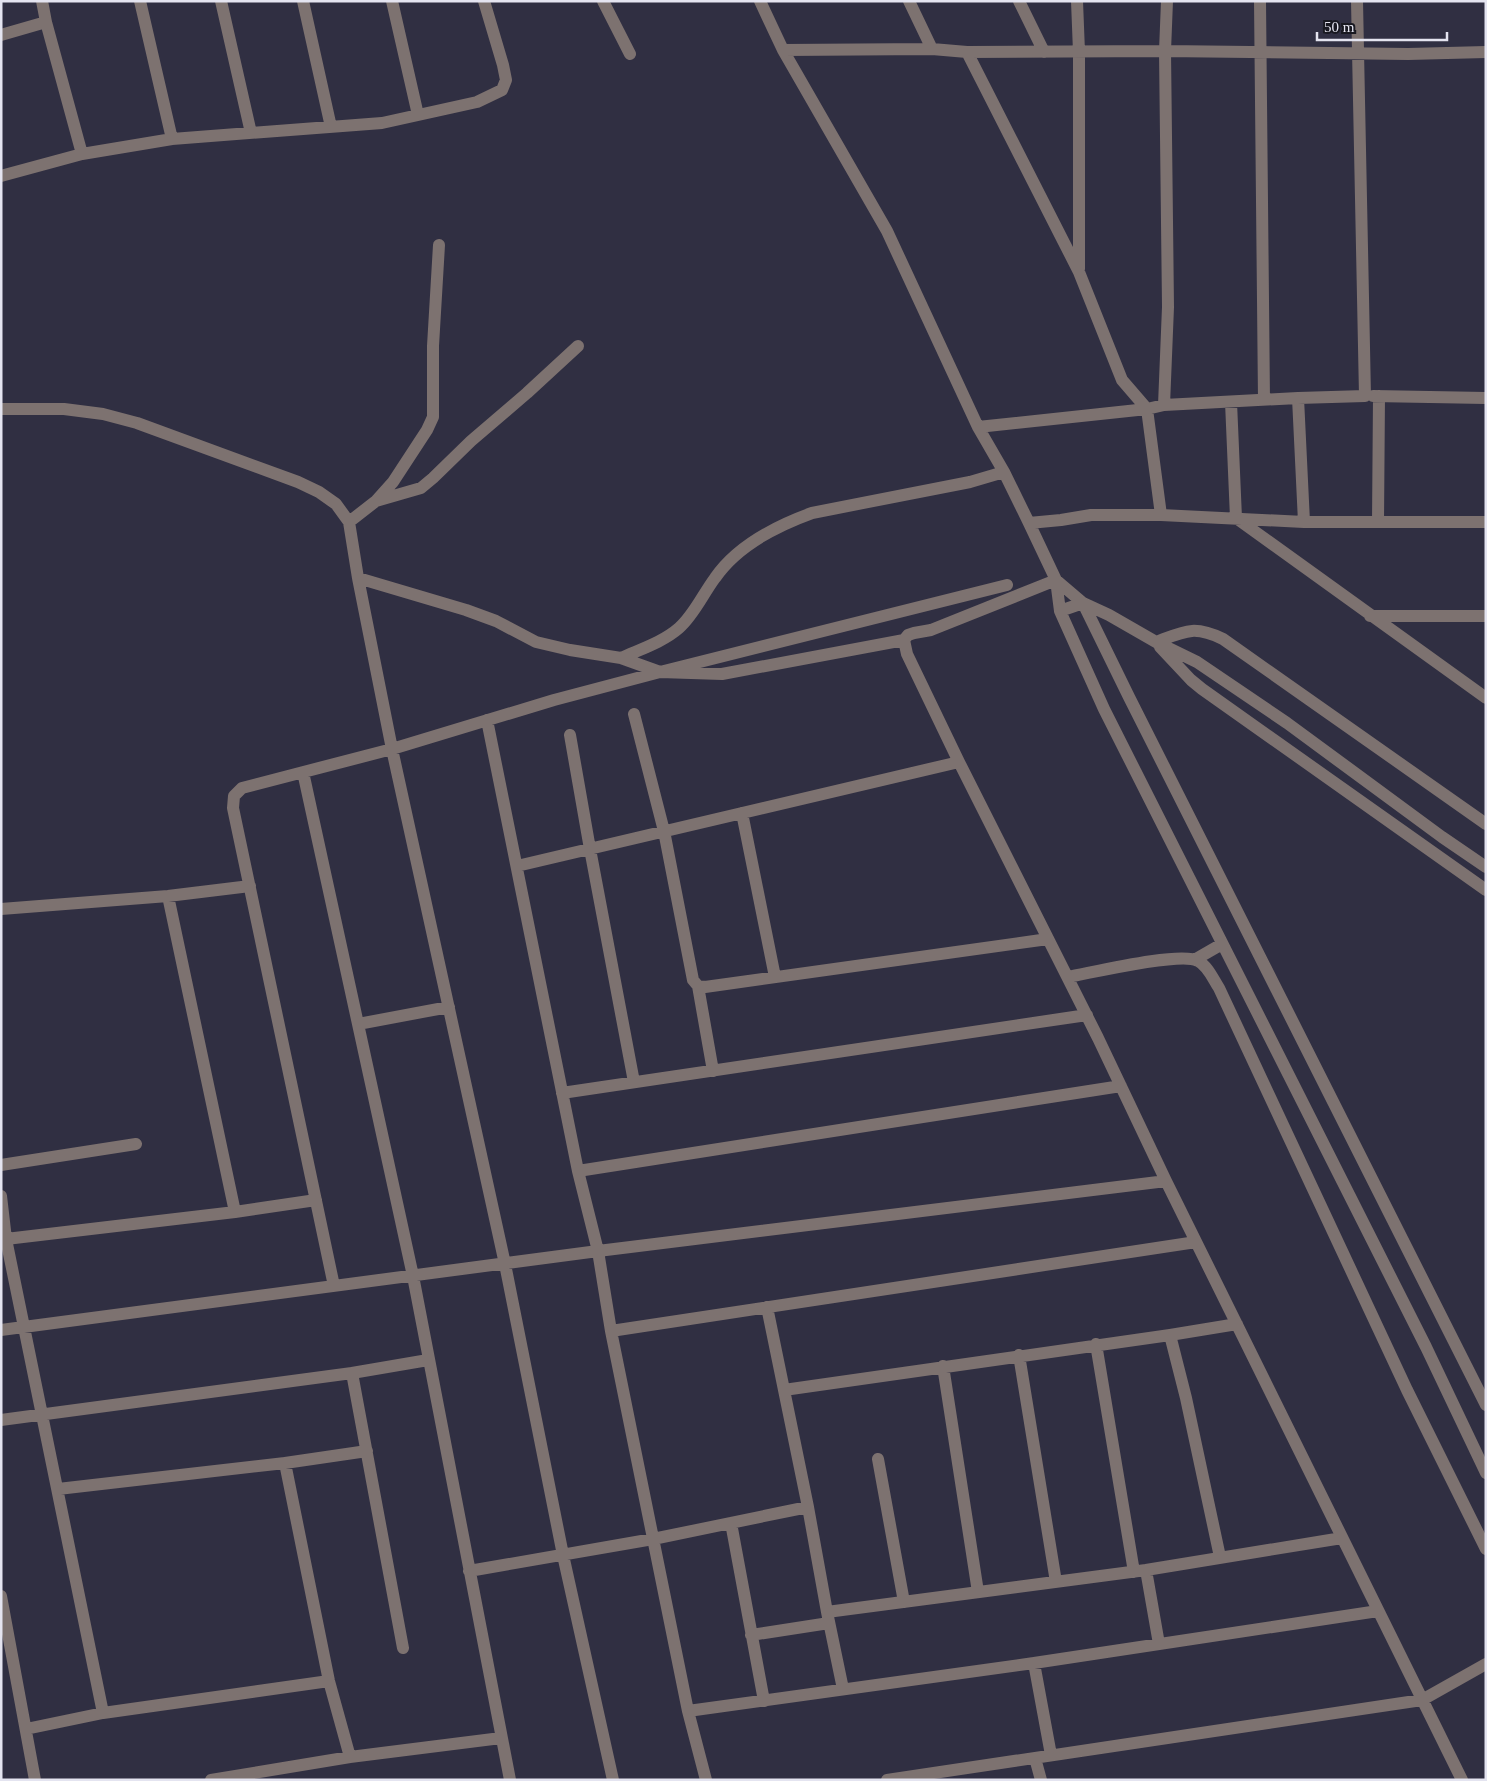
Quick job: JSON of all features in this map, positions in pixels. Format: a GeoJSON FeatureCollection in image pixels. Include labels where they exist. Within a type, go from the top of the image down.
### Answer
{"type":"FeatureCollection","features":[{"type":"Feature","properties":{"kind":"street"},"geometry":{"type":"LineString","coordinates":[[42,1],[82,154]]}},
{"type":"Feature","properties":{"kind":"street"},"geometry":{"type":"LineString","coordinates":[[140,1],[172,139]]}},
{"type":"Feature","properties":{"kind":"street"},"geometry":{"type":"LineString","coordinates":[[221,1],[251,133]]}},
{"type":"Feature","properties":{"kind":"street"},"geometry":{"type":"LineString","coordinates":[[303,1],[331,127]]}},
{"type":"Feature","properties":{"kind":"street"},"geometry":{"type":"LineString","coordinates":[[392,1],[418,115]]}},
{"type":"Feature","properties":{"kind":"street"},"geometry":{"type":"LineString","coordinates":[[1,176],[82,154],[172,139],[382,123],[477,102],[502,90],[506,80],[484,1]]}},
{"type":"Feature","properties":{"kind":"street"},"geometry":{"type":"LineString","coordinates":[[603,1],[630,54]]}},
{"type":"Feature","properties":{"kind":"street"},"geometry":{"type":"LineString","coordinates":[[760,1],[783,50],[887,232],[978,427],[1004,472],[1056,580],[1060,611],[1104,709],[1426,1347],[1486,1473]]}},
{"type":"Feature","properties":{"kind":"street"},"geometry":{"type":"LineString","coordinates":[[909,1],[932,49]]}},
{"type":"Feature","properties":{"kind":"street"},"geometry":{"type":"LineString","coordinates":[[1019,1],[1044,52]]}},
{"type":"Feature","properties":{"kind":"street"},"geometry":{"type":"LineString","coordinates":[[1077,1],[1079,52],[1079,272]]}},
{"type":"Feature","properties":{"kind":"street"},"geometry":{"type":"LineString","coordinates":[[1164,405],[1168,307],[1167,1]]}},
{"type":"Feature","properties":{"kind":"street"},"geometry":{"type":"LineString","coordinates":[[1260,1],[1264,400]]}},
{"type":"Feature","properties":{"kind":"street"},"geometry":{"type":"LineString","coordinates":[[1357,1],[1365,396]]}},
{"type":"Feature","properties":{"kind":"street"},"geometry":{"type":"LineString","coordinates":[[1,35],[46,22]]}},
{"type":"Feature","properties":{"kind":"street"},"geometry":{"type":"LineString","coordinates":[[783,50],[932,49],[967,52],[1166,51],[1408,54],[1486,52]]}},
{"type":"Feature","properties":{"kind":"street"},"geometry":{"type":"LineString","coordinates":[[967,52],[1079,272],[1122,380],[1147,409],[1161,515]]}},
{"type":"Feature","properties":{"kind":"street"},"geometry":{"type":"LineString","coordinates":[[349,522],[376,500],[393,482],[427,430],[433,416],[433,346],[439,245]]}},
{"type":"Feature","properties":{"kind":"street"},"geometry":{"type":"LineString","coordinates":[[376,500],[420,488],[471,441],[527,394],[578,346]]}},
{"type":"Feature","properties":{"kind":"street"},"geometry":{"type":"LineString","coordinates":[[978,427],[1147,409],[1164,405],[1365,396],[1486,398]]}},
{"type":"Feature","properties":{"kind":"street"},"geometry":{"type":"LineString","coordinates":[[1378,522],[1379,396]]}},
{"type":"Feature","properties":{"kind":"street"},"geometry":{"type":"LineString","coordinates":[[1298,398],[1304,522]]}},
{"type":"Feature","properties":{"kind":"street"},"geometry":{"type":"LineString","coordinates":[[1231,402],[1236,518]]}},
{"type":"Feature","properties":{"kind":"street"},"geometry":{"type":"LineString","coordinates":[[1,409],[64,409],[103,414],[138,422],[298,482],[319,492],[336,504],[349,522],[358,578],[392,749],[505,1264],[563,1555],[613,1780]]}},
{"type":"Feature","properties":{"kind":"street"},"geometry":{"type":"LineString","coordinates":[[621,658],[668,636],[681,626],[730,559],[790,521],[812,513],[970,482],[1004,472]]}},
{"type":"Feature","properties":{"kind":"street"},"geometry":{"type":"LineString","coordinates":[[1030,523],[1091,515],[1161,515],[1304,522],[1486,522]]}},
{"type":"Feature","properties":{"kind":"street"},"geometry":{"type":"LineString","coordinates":[[1236,518],[1486,698]]}},
{"type":"Feature","properties":{"kind":"street"},"geometry":{"type":"LineString","coordinates":[[358,578],[466,610],[496,621],[536,642],[570,650],[621,658],[660,672],[722,674],[904,640],[908,635],[931,630],[1056,580]]}},
{"type":"Feature","properties":{"kind":"street"},"geometry":{"type":"LineString","coordinates":[[1056,580],[1084,603],[1109,614],[1156,642],[1197,662],[1287,723],[1486,867]]}},
{"type":"Feature","properties":{"kind":"street"},"geometry":{"type":"LineString","coordinates":[[334,1286],[233,808],[234,796],[242,788],[392,749],[487,720],[660,672],[1007,585]]}},
{"type":"Feature","properties":{"kind":"street"},"geometry":{"type":"LineString","coordinates":[[1060,611],[1084,603]]}},
{"type":"Feature","properties":{"kind":"street"},"geometry":{"type":"LineString","coordinates":[[1084,603],[1129,697],[1486,1405]]}},
{"type":"Feature","properties":{"kind":"street"},"geometry":{"type":"LineString","coordinates":[[1370,616],[1486,616]]}},
{"type":"Feature","properties":{"kind":"street"},"geometry":{"type":"LineString","coordinates":[[1156,642],[1185,631],[1208,632],[1223,639],[1486,824]]}},
{"type":"Feature","properties":{"kind":"street"},"geometry":{"type":"LineString","coordinates":[[904,640],[907,654],[959,762],[1087,1015],[1236,1324],[1462,1780]]}},
{"type":"Feature","properties":{"kind":"street"},"geometry":{"type":"LineString","coordinates":[[1156,642],[1191,680],[1202,689],[1486,890]]}},
{"type":"Feature","properties":{"kind":"street"},"geometry":{"type":"LineString","coordinates":[[634,714],[664,831],[693,980],[698,986],[713,1071]]}},
{"type":"Feature","properties":{"kind":"street"},"geometry":{"type":"LineString","coordinates":[[487,720],[578,1171],[598,1251],[611,1331],[688,1711],[706,1780]]}},
{"type":"Feature","properties":{"kind":"street"},"geometry":{"type":"LineString","coordinates":[[570,735],[634,1082]]}},
{"type":"Feature","properties":{"kind":"street"},"geometry":{"type":"LineString","coordinates":[[516,866],[959,762]]}},
{"type":"Feature","properties":{"kind":"street"},"geometry":{"type":"LineString","coordinates":[[303,772],[413,1276],[510,1780]]}},
{"type":"Feature","properties":{"kind":"street"},"geometry":{"type":"LineString","coordinates":[[742,813],[776,977]]}},
{"type":"Feature","properties":{"kind":"street"},"geometry":{"type":"LineString","coordinates":[[1,909],[168,896],[250,886]]}},
{"type":"Feature","properties":{"kind":"street"},"geometry":{"type":"LineString","coordinates":[[168,896],[235,1212]]}},
{"type":"Feature","properties":{"kind":"street"},"geometry":{"type":"LineString","coordinates":[[698,986],[705,988],[1048,938]]}},
{"type":"Feature","properties":{"kind":"street"},"geometry":{"type":"LineString","coordinates":[[1196,959],[1222,944]]}},
{"type":"Feature","properties":{"kind":"street"},"geometry":{"type":"LineString","coordinates":[[1068,977],[1167,959],[1196,959],[1205,965],[1219,988],[1407,1390],[1486,1549]]}},
{"type":"Feature","properties":{"kind":"street"},"geometry":{"type":"LineString","coordinates":[[358,1024],[449,1007]]}},
{"type":"Feature","properties":{"kind":"street"},"geometry":{"type":"LineString","coordinates":[[562,1093],[1087,1015]]}},
{"type":"Feature","properties":{"kind":"street"},"geometry":{"type":"LineString","coordinates":[[578,1171],[1121,1086]]}},
{"type":"Feature","properties":{"kind":"street"},"geometry":{"type":"LineString","coordinates":[[1,1165],[136,1144]]}},
{"type":"Feature","properties":{"kind":"street"},"geometry":{"type":"LineString","coordinates":[[1,1330],[598,1251],[1166,1181]]}},
{"type":"Feature","properties":{"kind":"street"},"geometry":{"type":"LineString","coordinates":[[1,1196],[6,1239],[103,1713]]}},
{"type":"Feature","properties":{"kind":"street"},"geometry":{"type":"LineString","coordinates":[[6,1239],[235,1212],[316,1200]]}},
{"type":"Feature","properties":{"kind":"street"},"geometry":{"type":"LineString","coordinates":[[611,1331],[1196,1242]]}},
{"type":"Feature","properties":{"kind":"street"},"geometry":{"type":"LineString","coordinates":[[767,1307],[844,1689]]}},
{"type":"Feature","properties":{"kind":"street"},"geometry":{"type":"LineString","coordinates":[[784,1390],[1236,1324]]}},
{"type":"Feature","properties":{"kind":"street"},"geometry":{"type":"LineString","coordinates":[[1170,1335],[1186,1398],[1220,1557]]}},
{"type":"Feature","properties":{"kind":"street"},"geometry":{"type":"LineString","coordinates":[[1096,1344],[1140,1571],[1160,1644]]}},
{"type":"Feature","properties":{"kind":"street"},"geometry":{"type":"LineString","coordinates":[[1019,1355],[1056,1582]]}},
{"type":"Feature","properties":{"kind":"street"},"geometry":{"type":"LineString","coordinates":[[1,1420],[352,1373],[428,1360]]}},
{"type":"Feature","properties":{"kind":"street"},"geometry":{"type":"LineString","coordinates":[[943,1366],[978,1592]]}},
{"type":"Feature","properties":{"kind":"street"},"geometry":{"type":"LineString","coordinates":[[352,1373],[403,1648]]}},
{"type":"Feature","properties":{"kind":"street"},"geometry":{"type":"LineString","coordinates":[[58,1489],[285,1463],[367,1451]]}},
{"type":"Feature","properties":{"kind":"street"},"geometry":{"type":"LineString","coordinates":[[878,1459],[904,1602]]}},
{"type":"Feature","properties":{"kind":"street"},"geometry":{"type":"LineString","coordinates":[[285,1463],[329,1681],[350,1757]]}},
{"type":"Feature","properties":{"kind":"street"},"geometry":{"type":"LineString","coordinates":[[469,1570],[653,1539],[808,1507]]}},
{"type":"Feature","properties":{"kind":"street"},"geometry":{"type":"LineString","coordinates":[[731,1523],[764,1701]]}},
{"type":"Feature","properties":{"kind":"street"},"geometry":{"type":"LineString","coordinates":[[751,1635],[904,1602],[1140,1571],[1342,1538]]}},
{"type":"Feature","properties":{"kind":"street"},"geometry":{"type":"LineString","coordinates":[[1,1596],[35,1780]]}},
{"type":"Feature","properties":{"kind":"street"},"geometry":{"type":"LineString","coordinates":[[688,1711],[1034,1663],[1378,1611]]}},
{"type":"Feature","properties":{"kind":"street"},"geometry":{"type":"LineString","coordinates":[[1034,1663],[1051,1755]]}},
{"type":"Feature","properties":{"kind":"street"},"geometry":{"type":"LineString","coordinates":[[887,1780],[1422,1700],[1486,1664]]}},
{"type":"Feature","properties":{"kind":"street"},"geometry":{"type":"LineString","coordinates":[[26,1729],[103,1713],[329,1681]]}},
{"type":"Feature","properties":{"kind":"street"},"geometry":{"type":"LineString","coordinates":[[211,1780],[257,1776],[350,1757],[501,1738]]}},
{"type":"Feature","properties":{"kind":"street"},"geometry":{"type":"LineString","coordinates":[[1035,1758],[1041,1780]]}}]}
